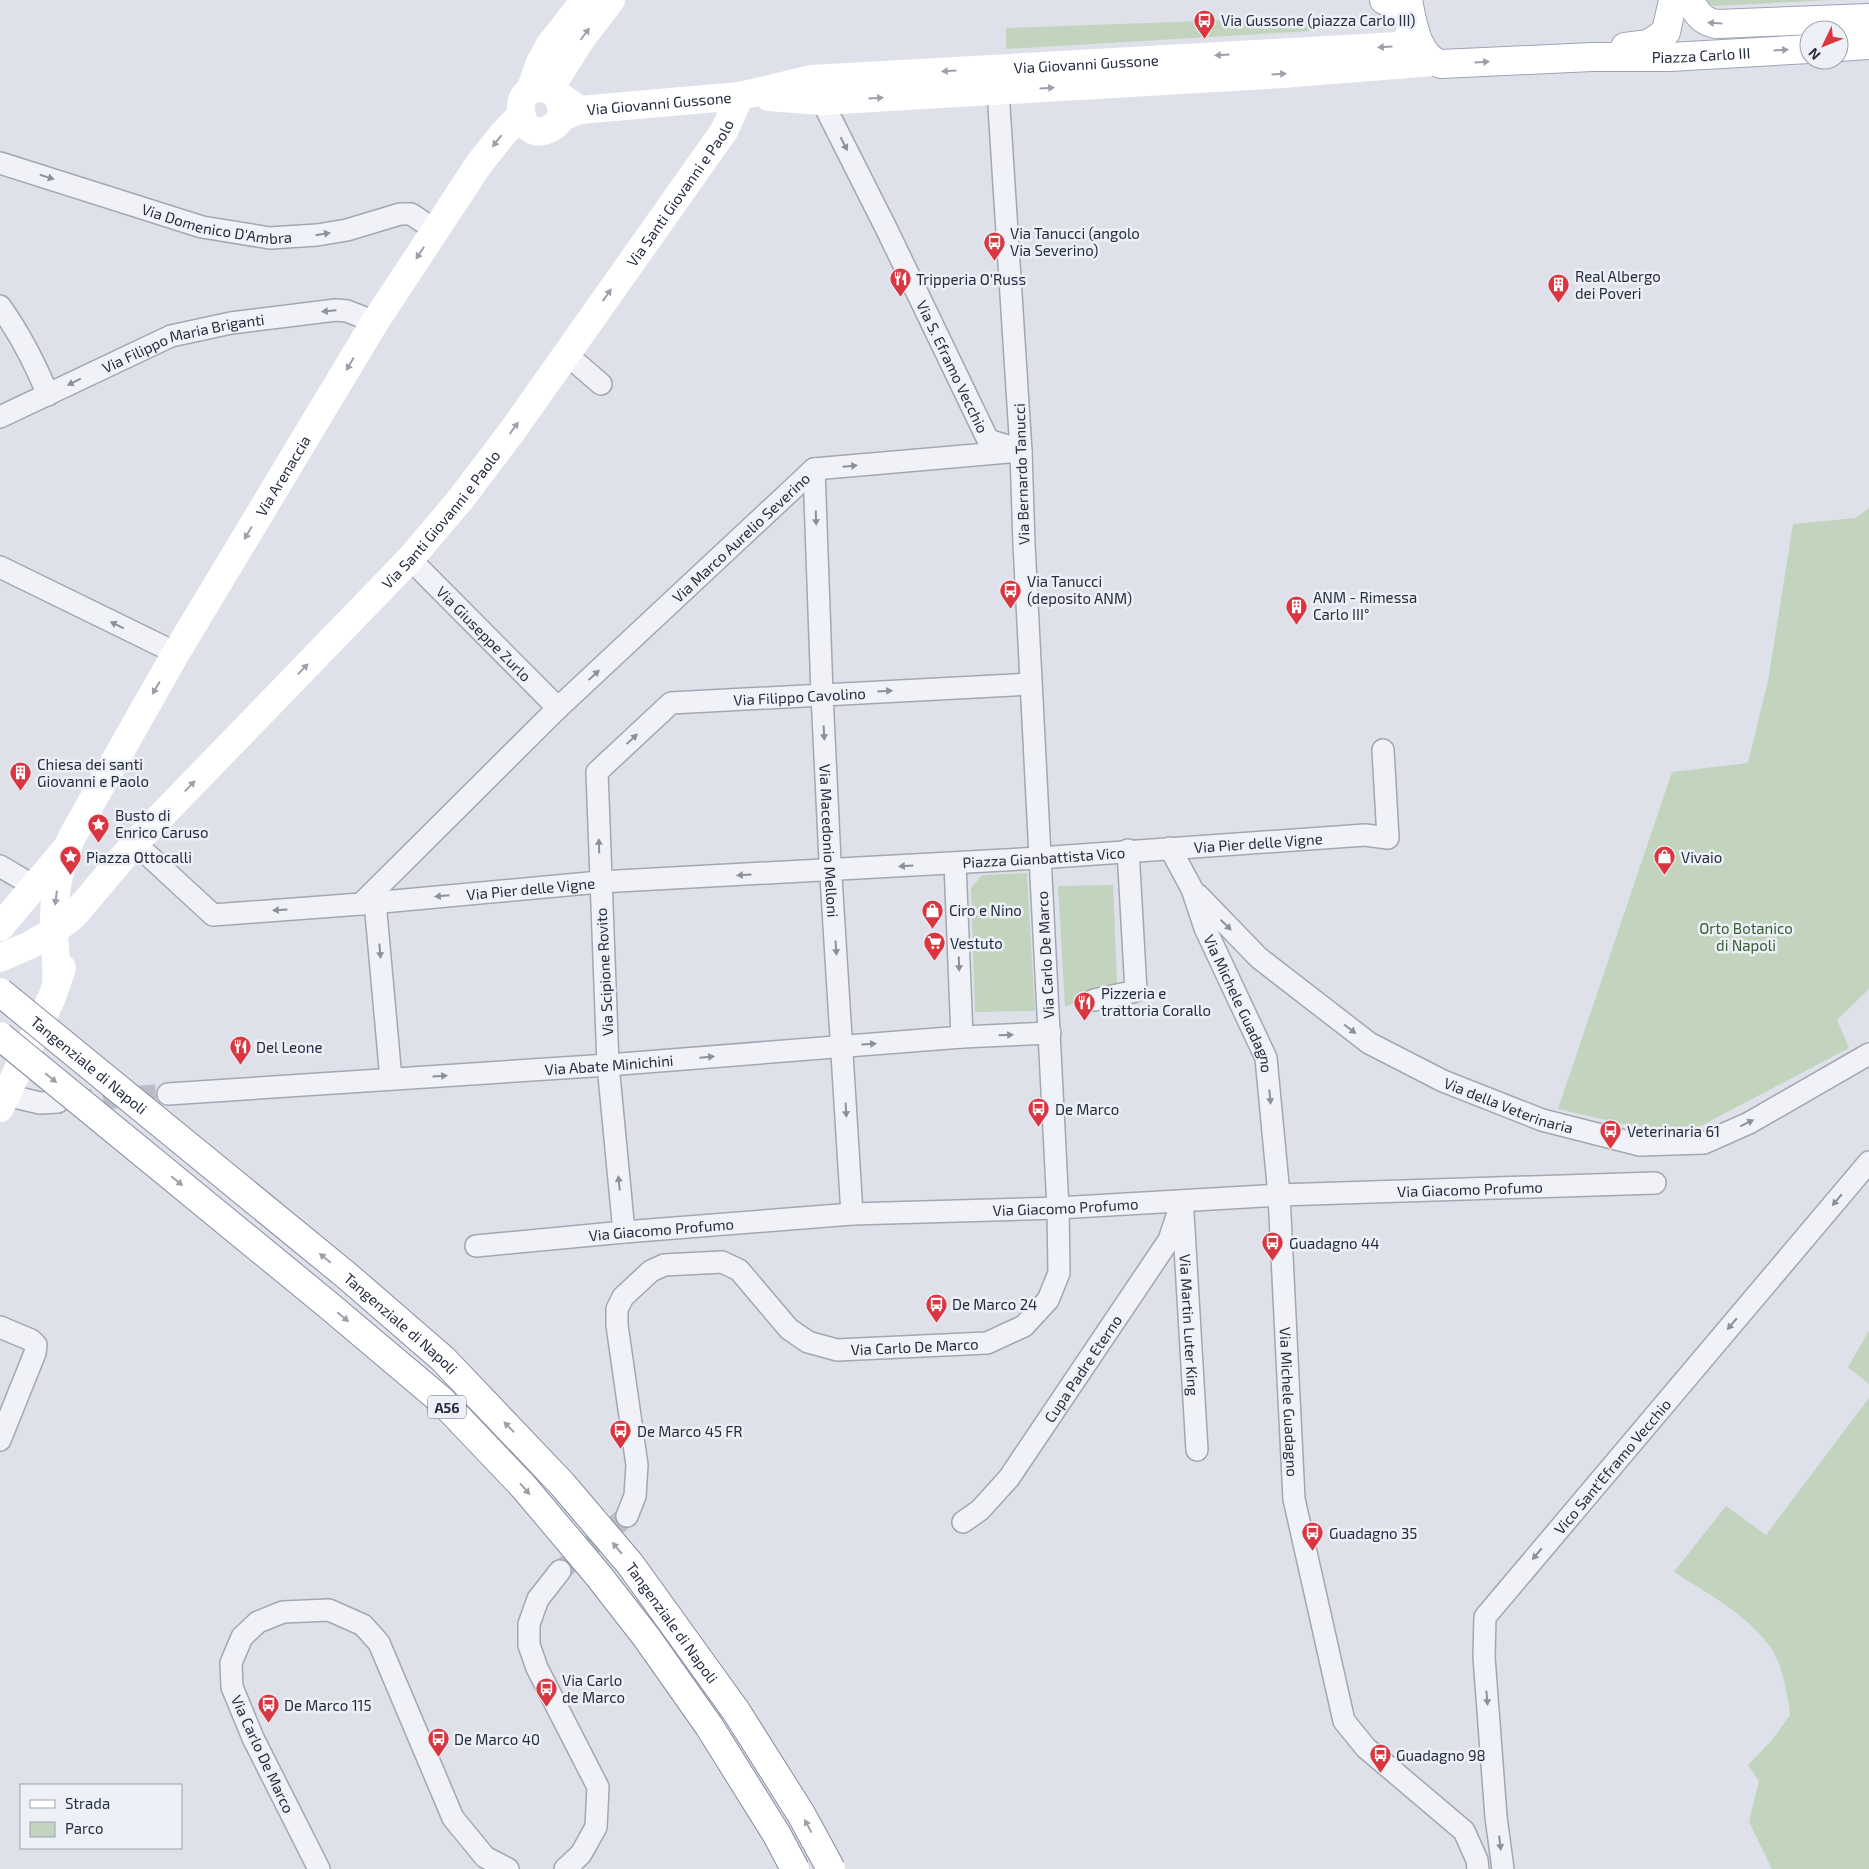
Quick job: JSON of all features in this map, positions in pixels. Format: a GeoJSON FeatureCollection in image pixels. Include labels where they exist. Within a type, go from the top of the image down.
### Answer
{"type":"FeatureCollection","features":[{"type":"Feature","properties":{"kind":"main road","name":"Via Arenaccia"},"geometry":{"type":"LineString","coordinates":[[555,104],[539,65],[549,46],[585,0]]}},
{"type":"Feature","properties":{"kind":"main road","name":"Via Arenaccia"},"geometry":{"type":"LineString","coordinates":[[65,850],[176,653],[375,322],[479,164],[502,135],[555,104],[569,57],[612,0]]}},
{"type":"Feature","properties":{"kind":"main road"},"geometry":{"type":"LineString","coordinates":[[1384,0],[1410,8],[1414,28],[1425,54],[1433,62]]}},
{"type":"Feature","properties":{"kind":"main road","name":"Piazza Carlo III"},"geometry":{"type":"LineString","coordinates":[[1592,57],[1602,56],[1626,47],[1649,44],[1657,40],[1666,32],[1673,0]]}},
{"type":"Feature","properties":{"kind":"main road","name":"Piazza Carlo III"},"geometry":{"type":"LineString","coordinates":[[1689,0],[1703,20],[1717,24],[1869,18]]}},
{"type":"Feature","properties":{"kind":"main road","name":"Via Giovanni Gussone"},"geometry":{"type":"LineString","coordinates":[[555,104],[740,96],[822,101],[998,79],[1398,46],[1405,43],[1411,32],[1410,8]]}},
{"type":"Feature","properties":{"kind":"main road"},"geometry":{"type":"LineString","coordinates":[[1849,46],[1869,45]]}},
{"type":"Feature","properties":{"kind":"main road","name":"Piazza Carlo III"},"geometry":{"type":"LineString","coordinates":[[1433,62],[1441,64],[1592,57],[1670,57],[1799,50]]}},
{"type":"Feature","properties":{"kind":"main road"},"geometry":{"type":"LineString","coordinates":[[555,104],[576,82],[569,57]]}},
{"type":"Feature","properties":{"kind":"main road","name":"Via Giovanni Gussone"},"geometry":{"type":"LineString","coordinates":[[740,96],[812,79],[998,79],[1283,74],[1433,62]]}},
{"type":"Feature","properties":{"kind":"main road","name":"Via Santi Giovanni e Paolo"},"geometry":{"type":"LineString","coordinates":[[88,900],[135,843],[410,559],[460,500],[724,131],[740,96]]}},
{"type":"Feature","properties":{"kind":"main road"},"geometry":{"type":"LineString","coordinates":[[0,927],[65,850]]}},
{"type":"Feature","properties":{"kind":"main road"},"geometry":{"type":"LineString","coordinates":[[56,985],[54,931],[56,897],[65,850]]}},
{"type":"Feature","properties":{"kind":"main road"},"geometry":{"type":"LineString","coordinates":[[0,958],[30,945],[54,931],[75,914],[88,900]]}},
{"type":"Feature","properties":{"kind":"main road"},"geometry":{"type":"LineString","coordinates":[[3,1102],[56,985],[88,900]]}},
{"type":"Feature","properties":{"kind":"main road","name":"Tangenziale di Napoli"},"geometry":{"type":"LineString","coordinates":[[0,992],[346,1275],[443,1359],[550,1471],[630,1564],[678,1628],[736,1711],[791,1798],[831,1869]]}},
{"type":"Feature","properties":{"kind":"main road","name":"Tangenziale di Napoli"},"geometry":{"type":"LineString","coordinates":[[0,1036],[435,1395],[503,1465],[598,1575],[647,1638],[709,1726],[777,1835],[795,1869]]}},
{"type":"Feature","properties":{"kind":"street","name":"Via Bernardo Tanucci"},"geometry":{"type":"LineString","coordinates":[[998,79],[1021,451],[1039,858]]}},
{"type":"Feature","properties":{"kind":"street","name":"Via S. Eframo Vecchio"},"geometry":{"type":"LineString","coordinates":[[822,101],[887,230],[988,440],[1021,451]]}},
{"type":"Feature","properties":{"kind":"street","name":"Via Domenico D'Ambra"},"geometry":{"type":"LineString","coordinates":[[0,163],[202,226],[270,238],[317,236],[347,230],[400,214],[411,214],[435,230]]}},
{"type":"Feature","properties":{"kind":"street"},"geometry":{"type":"LineString","coordinates":[[0,306],[17,330],[48,395]]}},
{"type":"Feature","properties":{"kind":"street","name":"Via Filippo Maria Briganti"},"geometry":{"type":"LineString","coordinates":[[0,417],[171,336],[275,316],[336,310],[346,311],[375,322]]}},
{"type":"Feature","properties":{"kind":"street"},"geometry":{"type":"LineString","coordinates":[[566,354],[600,384]]}},
{"type":"Feature","properties":{"kind":"street","name":"Via Marco Aurelio Severino"},"geometry":{"type":"LineString","coordinates":[[368,903],[558,708],[814,469],[1021,451]]}},
{"type":"Feature","properties":{"kind":"street","name":"Via Macedonio Melloni"},"geometry":{"type":"LineString","coordinates":[[814,469],[830,871],[843,1046],[852,1214]]}},
{"type":"Feature","properties":{"kind":"street","name":"Via Giuseppe Zurlo"},"geometry":{"type":"LineString","coordinates":[[410,559],[558,708]]}},
{"type":"Feature","properties":{"kind":"street"},"geometry":{"type":"LineString","coordinates":[[0,568],[176,653]]}},
{"type":"Feature","properties":{"kind":"street","name":"Via Filippo Cavolino"},"geometry":{"type":"LineString","coordinates":[[597,772],[671,702],[1031,684]]}},
{"type":"Feature","properties":{"kind":"street","name":"Via Pier delle Vigne"},"geometry":{"type":"LineString","coordinates":[[1128,850],[1365,835],[1388,838],[1383,750]]}},
{"type":"Feature","properties":{"kind":"street","name":"Via Scipione Rovito"},"geometry":{"type":"LineString","coordinates":[[597,772],[608,1065],[624,1232]]}},
{"type":"Feature","properties":{"kind":"street","name":"Via Pier delle Vigne"},"geometry":{"type":"LineString","coordinates":[[135,843],[213,915],[600,882],[954,863]]}},
{"type":"Feature","properties":{"kind":"street"},"geometry":{"type":"LineString","coordinates":[[1170,848],[1192,890]]}},
{"type":"Feature","properties":{"kind":"street","name":"Piazza Gianbattista Vico"},"geometry":{"type":"LineString","coordinates":[[954,863],[1128,850],[1136,991],[1094,1000]]}},
{"type":"Feature","properties":{"kind":"street","name":"Via Carlo De Marco"},"geometry":{"type":"LineString","coordinates":[[627,1516],[636,1496],[637,1466],[617,1325],[617,1309],[623,1297],[651,1271],[664,1265],[722,1262],[739,1270],[788,1328],[808,1342],[836,1350],[987,1343],[1024,1326],[1048,1300],[1059,1273],[1058,1208],[1039,858]]}},
{"type":"Feature","properties":{"kind":"street"},"geometry":{"type":"LineString","coordinates":[[954,863],[962,1037]]}},
{"type":"Feature","properties":{"kind":"street"},"geometry":{"type":"LineString","coordinates":[[0,866],[34,886]]}},
{"type":"Feature","properties":{"kind":"street","name":"Via della Veterinaria"},"geometry":{"type":"LineString","coordinates":[[1192,890],[1259,958],[1369,1044],[1442,1081],[1542,1120],[1640,1145],[1704,1143],[1749,1123],[1869,1054]]}},
{"type":"Feature","properties":{"kind":"street","name":"Via Michele Guadagno"},"geometry":{"type":"LineString","coordinates":[[1192,890],[1205,928],[1266,1058],[1279,1195],[1294,1499],[1344,1721],[1366,1748],[1464,1831],[1478,1869]]}},
{"type":"Feature","properties":{"kind":"street"},"geometry":{"type":"LineString","coordinates":[[368,903],[391,1079]]}},
{"type":"Feature","properties":{"kind":"street","name":"Via Abate Minichini"},"geometry":{"type":"LineString","coordinates":[[168,1094],[608,1065],[962,1037],[1050,1033]]}},
{"type":"Feature","properties":{"kind":"street"},"geometry":{"type":"LineString","coordinates":[[3,1102],[58,1102]]}},
{"type":"Feature","properties":{"kind":"street","name":"Vico Sant'Eframo Vecchio"},"geometry":{"type":"LineString","coordinates":[[1503,1869],[1496,1817],[1484,1657],[1485,1617],[1869,1162]]}},
{"type":"Feature","properties":{"kind":"street","name":"Via Giacomo Profumo"},"geometry":{"type":"LineString","coordinates":[[476,1246],[852,1214],[1058,1208],[1279,1195],[1655,1183]]}},
{"type":"Feature","properties":{"kind":"street","name":"Via Martin Luter King"},"geometry":{"type":"LineString","coordinates":[[1182,1200],[1197,1450]]}},
{"type":"Feature","properties":{"kind":"street","name":"Cupa Padre Eterno"},"geometry":{"type":"LineString","coordinates":[[962,1522],[980,1510],[1009,1478],[1169,1240],[1182,1200]]}},
{"type":"Feature","properties":{"kind":"street"},"geometry":{"type":"LineString","coordinates":[[0,1327],[31,1340],[36,1345],[35,1353],[0,1440]]}},
{"type":"Feature","properties":{"kind":"street"},"geometry":{"type":"LineString","coordinates":[[560,1571],[538,1598],[529,1624],[529,1645],[537,1668],[598,1787],[596,1827],[580,1854],[565,1869]]}},
{"type":"Feature","properties":{"kind":"street","name":"Via Carlo De Marco"},"geometry":{"type":"LineString","coordinates":[[320,1869],[254,1738],[232,1688],[231,1664],[242,1637],[258,1622],[283,1612],[329,1610],[363,1625],[379,1643],[453,1818],[485,1857],[508,1869]]}},
{"type":"Feature","properties":{"kind":"green space"},"geometry":{"type":"Polygon","coordinates":[[[1703,0],[1832,0],[1715,6],[1704,3],[1703,0]]]}},
{"type":"Feature","properties":{"kind":"green space"},"geometry":{"type":"Polygon","coordinates":[[[1310,17],[1311,31],[1006,49],[1006,28],[1310,17]]]}},
{"type":"Feature","properties":{"kind":"green space","name":"Orto Botanico di Napoli"},"geometry":{"type":"Polygon","coordinates":[[[1869,508],[1869,989],[1837,1020],[1849,1048],[1699,1127],[1645,1129],[1558,1109],[1672,772],[1748,763],[1768,681],[1793,524],[1856,518],[1869,508]]]}},
{"type":"Feature","properties":{"kind":"green space"},"geometry":{"type":"Polygon","coordinates":[[[1027,873],[1035,1011],[975,1012],[971,888],[982,875],[1027,873]]]}},
{"type":"Feature","properties":{"kind":"green space"},"geometry":{"type":"Polygon","coordinates":[[[1113,885],[1117,983],[1065,1007],[1058,886],[1113,885]]]}},
{"type":"Feature","properties":{"kind":"green space"},"geometry":{"type":"Polygon","coordinates":[[[1869,1331],[1869,1384],[1848,1367],[1869,1331]]]}},
{"type":"Feature","properties":{"kind":"green space"},"geometry":{"type":"Polygon","coordinates":[[[1869,1398],[1869,1869],[1772,1869],[1749,1822],[1759,1781],[1748,1765],[1772,1740],[1790,1715],[1781,1671],[1771,1648],[1750,1625],[1739,1615],[1674,1572],[1726,1506],[1766,1535],[1869,1398]]]}},
{"type":"Feature","properties":{"kind":"tunnel"},"geometry":{"type":"LineString","coordinates":[[71,1101],[168,1094]]}},
{"type":"Feature","properties":{"kind":"tunnel"},"geometry":{"type":"LineString","coordinates":[[560,1571],[627,1516]]}},
{"type":"Feature","properties":{"kind":"place","name":"Via Gussone (piazza Carlo III)"},"geometry":{"type":"Point","coordinates":[1205,39]}},
{"type":"Feature","properties":{"kind":"place","name":"Via Tanucci (angolo Via Severino)"},"geometry":{"type":"Point","coordinates":[994,261]}},
{"type":"Feature","properties":{"kind":"place","name":"Tripperia O'Russ"},"geometry":{"type":"Point","coordinates":[900,298]}},
{"type":"Feature","properties":{"kind":"place","name":"Real Albergo dei Poveri"},"geometry":{"type":"Point","coordinates":[1559,304]}},
{"type":"Feature","properties":{"kind":"place","name":"Via Tanucci (deposito ANM)"},"geometry":{"type":"Point","coordinates":[1011,609]}},
{"type":"Feature","properties":{"kind":"place","name":"ANM - Rimessa Carlo III°"},"geometry":{"type":"Point","coordinates":[1297,625]}},
{"type":"Feature","properties":{"kind":"place","name":"Chiesa dei santi Giovanni e Paolo"},"geometry":{"type":"Point","coordinates":[21,792]}},
{"type":"Feature","properties":{"kind":"place","name":"Busto di Enrico Caruso"},"geometry":{"type":"Point","coordinates":[99,843]}},
{"type":"Feature","properties":{"kind":"place","name":"Piazza Ottocalli"},"geometry":{"type":"Point","coordinates":[70,876]}},
{"type":"Feature","properties":{"kind":"place","name":"Vivaio"},"geometry":{"type":"Point","coordinates":[1665,876]}},
{"type":"Feature","properties":{"kind":"place","name":"Ciro e Nino"},"geometry":{"type":"Point","coordinates":[933,929]}},
{"type":"Feature","properties":{"kind":"place","name":"Vestuto"},"geometry":{"type":"Point","coordinates":[934,962]}},
{"type":"Feature","properties":{"kind":"place","name":"Pizzeria e trattoria Corallo"},"geometry":{"type":"Point","coordinates":[1085,1021]}},
{"type":"Feature","properties":{"kind":"place","name":"Del Leone"},"geometry":{"type":"Point","coordinates":[240,1066]}},
{"type":"Feature","properties":{"kind":"place","name":"De Marco"},"geometry":{"type":"Point","coordinates":[1039,1128]}},
{"type":"Feature","properties":{"kind":"place","name":"Veterinaria 61"},"geometry":{"type":"Point","coordinates":[1611,1150]}},
{"type":"Feature","properties":{"kind":"place","name":"Guadagno 44"},"geometry":{"type":"Point","coordinates":[1273,1262]}},
{"type":"Feature","properties":{"kind":"place","name":"De Marco 24"},"geometry":{"type":"Point","coordinates":[936,1323]}},
{"type":"Feature","properties":{"kind":"place","name":"De Marco 45 FR"},"geometry":{"type":"Point","coordinates":[621,1450]}},
{"type":"Feature","properties":{"kind":"place","name":"Guadagno 35"},"geometry":{"type":"Point","coordinates":[1313,1552]}},
{"type":"Feature","properties":{"kind":"place","name":"Via Carlo de Marco"},"geometry":{"type":"Point","coordinates":[546,1708]}},
{"type":"Feature","properties":{"kind":"place","name":"De Marco 115"},"geometry":{"type":"Point","coordinates":[268,1724]}},
{"type":"Feature","properties":{"kind":"place","name":"De Marco 40"},"geometry":{"type":"Point","coordinates":[438,1758]}},
{"type":"Feature","properties":{"kind":"place","name":"Guadagno 98"},"geometry":{"type":"Point","coordinates":[1380,1774]}}]}
